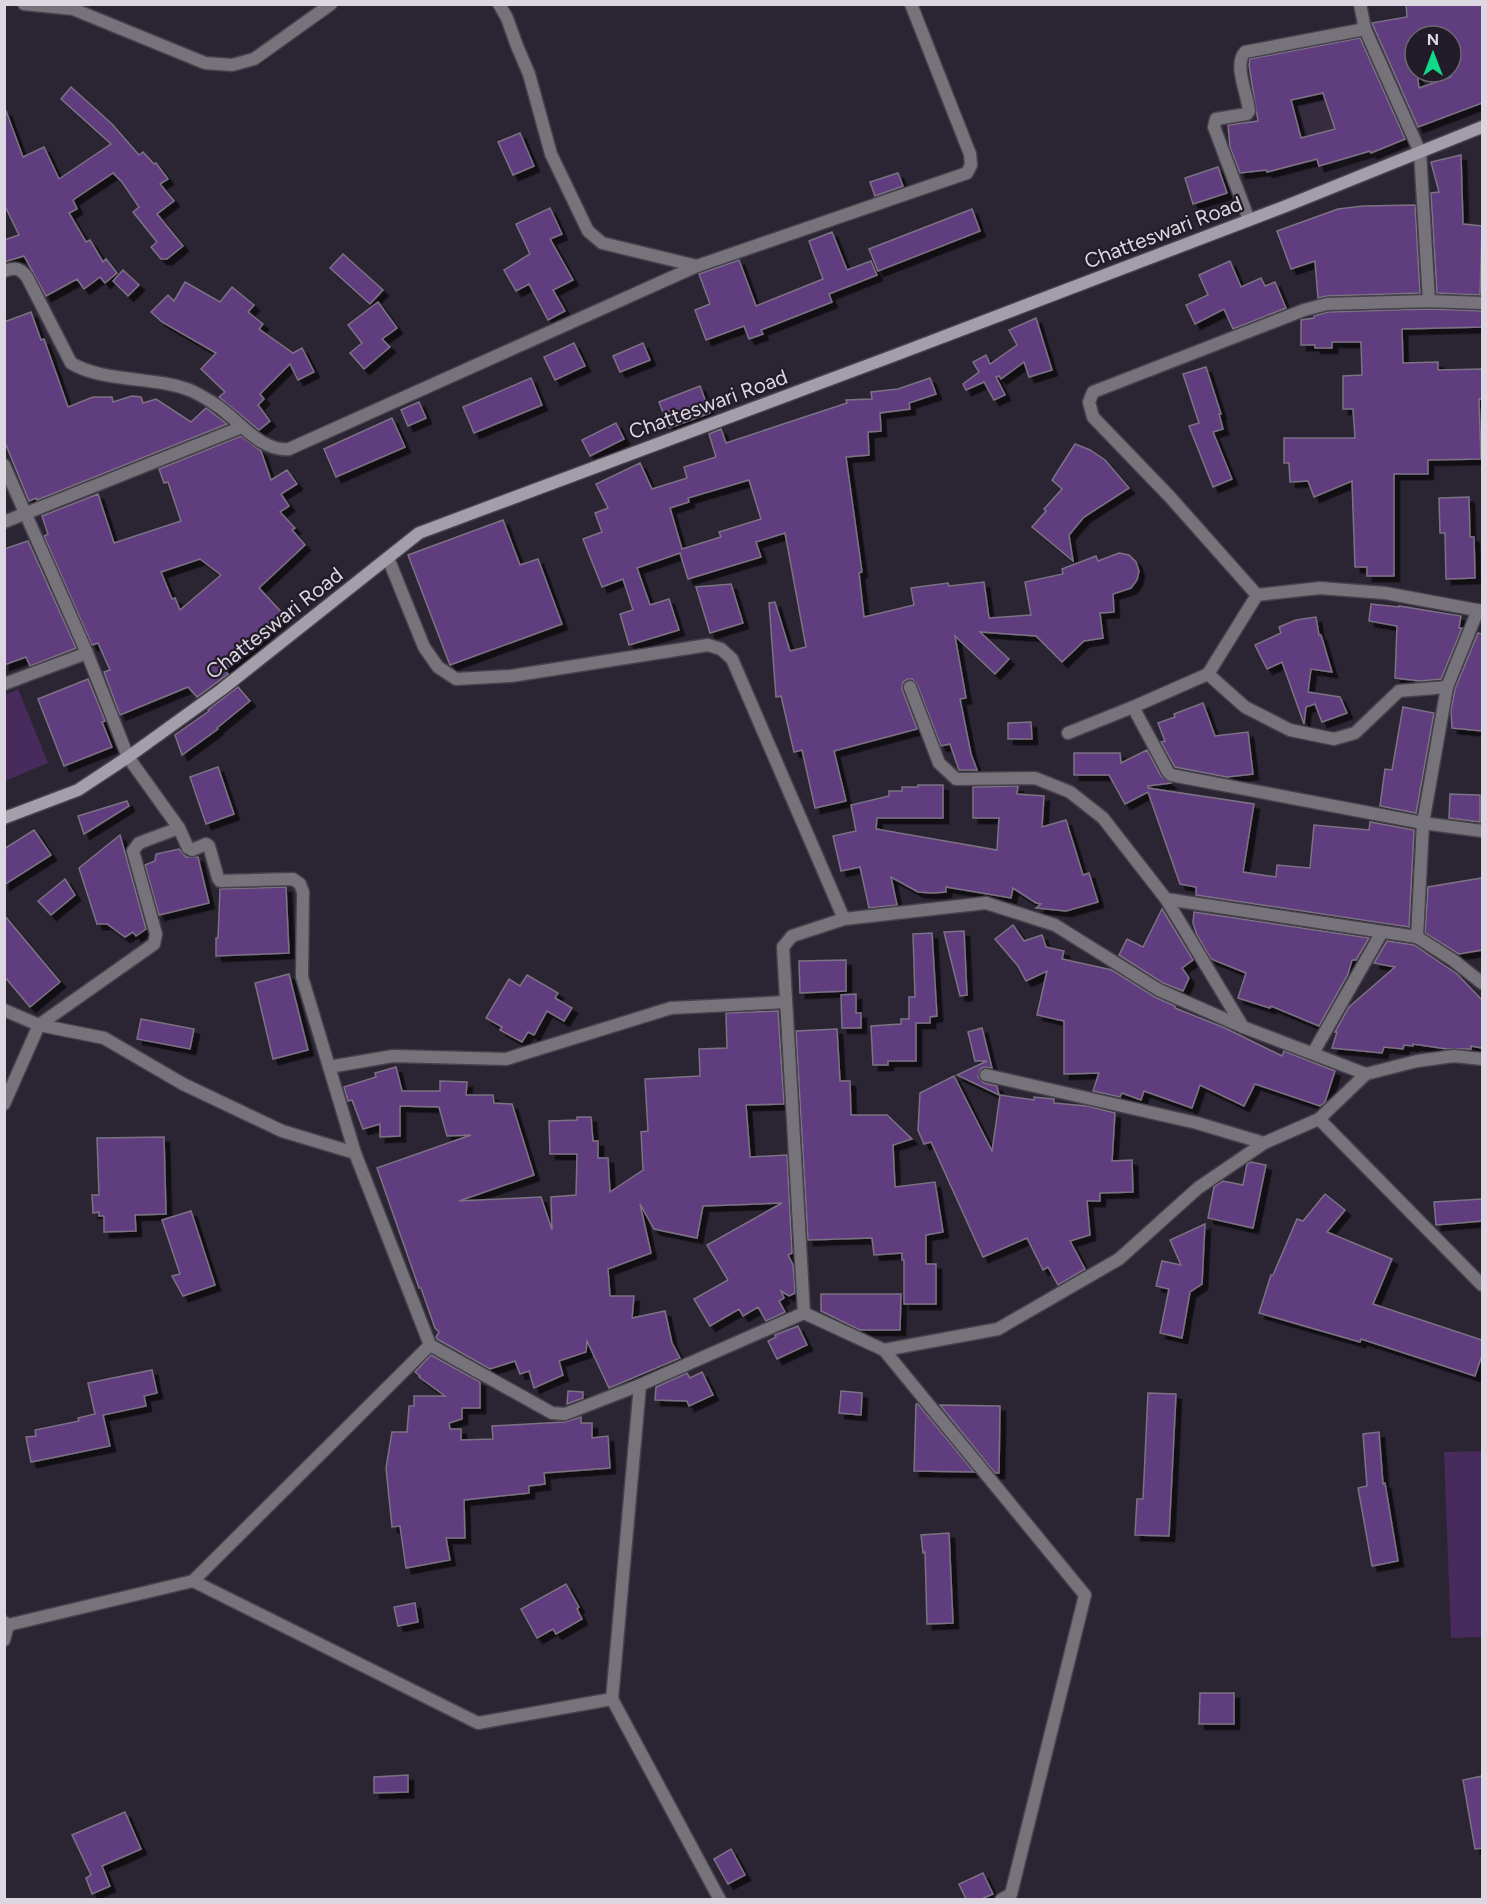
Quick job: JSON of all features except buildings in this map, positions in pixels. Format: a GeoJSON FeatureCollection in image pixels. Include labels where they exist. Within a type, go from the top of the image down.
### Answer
{"type":"FeatureCollection","features":[{"type":"Feature","properties":{"kind":"main road","name":"Chatteswari Road"},"geometry":{"type":"LineString","coordinates":[[4,819],[78,790],[128,757],[221,690],[419,533],[1249,220],[1482,128]]}},
{"type":"Feature","properties":{"kind":"street"},"geometry":{"type":"LineString","coordinates":[[24,4],[73,9],[205,63],[232,65],[254,59],[331,4]]}},
{"type":"Feature","properties":{"kind":"street"},"geometry":{"type":"LineString","coordinates":[[499,4],[507,18],[529,74],[551,154],[588,231],[602,243],[697,266]]}},
{"type":"Feature","properties":{"kind":"street"},"geometry":{"type":"LineString","coordinates":[[4,271],[14,268],[22,270],[71,363],[81,369],[190,390],[217,405],[243,427],[273,447],[279,450],[289,449],[697,266],[966,173],[970,165],[970,154],[911,4]]}},
{"type":"Feature","properties":{"kind":"street"},"geometry":{"type":"LineString","coordinates":[[1360,4],[1365,29],[1420,152],[1429,300]]}},
{"type":"Feature","properties":{"kind":"street"},"geometry":{"type":"LineString","coordinates":[[1249,220],[1214,127],[1216,119],[1247,114],[1249,111],[1239,66],[1242,56],[1245,52],[1365,29]]}},
{"type":"Feature","properties":{"kind":"street"},"geometry":{"type":"LineString","coordinates":[[1257,595],[1170,497],[1093,417],[1089,402],[1093,392],[1304,310],[1327,304],[1429,300],[1482,303]]}},
{"type":"Feature","properties":{"kind":"street"},"geometry":{"type":"LineString","coordinates":[[4,522],[243,427]]}},
{"type":"Feature","properties":{"kind":"street"},"geometry":{"type":"LineString","coordinates":[[4,465],[87,652],[128,757],[179,828],[189,849],[206,844],[209,846],[220,881],[293,879],[300,884],[303,892],[302,977],[355,1153],[430,1345],[552,1413],[565,1414],[640,1385],[804,1313],[884,1350],[1085,1595],[1011,1894],[1001,1899]]}},
{"type":"Feature","properties":{"kind":"street"},"geometry":{"type":"LineString","coordinates":[[388,558],[424,647],[438,667],[456,679],[511,676],[708,645],[721,649],[732,659],[844,919]]}},
{"type":"Feature","properties":{"kind":"street"},"geometry":{"type":"LineString","coordinates":[[1257,595],[1320,588],[1385,593],[1480,610],[1447,687],[1423,823],[1417,937]]}},
{"type":"Feature","properties":{"kind":"street"},"geometry":{"type":"LineString","coordinates":[[1068,734],[1208,674],[1257,595]]}},
{"type":"Feature","properties":{"kind":"street"},"geometry":{"type":"LineString","coordinates":[[4,684],[87,652]]}},
{"type":"Feature","properties":{"kind":"street"},"geometry":{"type":"LineString","coordinates":[[1208,674],[1245,707],[1290,730],[1334,739],[1355,733],[1399,691],[1447,687]]}},
{"type":"Feature","properties":{"kind":"street"},"geometry":{"type":"LineString","coordinates":[[910,687],[939,763],[956,778],[1035,778],[1070,792],[1103,818],[1166,899],[1243,1027]]}},
{"type":"Feature","properties":{"kind":"street"},"geometry":{"type":"LineString","coordinates":[[1133,707],[1152,745],[1168,772],[1172,774],[1423,823],[1482,831]]}},
{"type":"Feature","properties":{"kind":"street"},"geometry":{"type":"LineString","coordinates":[[4,1104],[39,1025],[154,944],[156,934],[133,851],[139,843],[179,828]]}},
{"type":"Feature","properties":{"kind":"street"},"geometry":{"type":"LineString","coordinates":[[1166,899],[1417,937],[1453,960],[1482,983]]}},
{"type":"Feature","properties":{"kind":"street"},"geometry":{"type":"LineString","coordinates":[[804,1313],[783,947],[786,940],[792,936],[844,919],[986,903],[1055,926],[1159,990],[1243,1027],[1366,1074]]}},
{"type":"Feature","properties":{"kind":"street"},"geometry":{"type":"LineString","coordinates":[[1313,1053],[1382,932]]}},
{"type":"Feature","properties":{"kind":"street"},"geometry":{"type":"LineString","coordinates":[[329,1067],[393,1056],[506,1059],[671,1008],[786,1002]]}},
{"type":"Feature","properties":{"kind":"street"},"geometry":{"type":"LineString","coordinates":[[4,1010],[39,1025],[104,1038],[183,1084],[282,1131],[355,1153]]}},
{"type":"Feature","properties":{"kind":"street"},"geometry":{"type":"LineString","coordinates":[[884,1350],[998,1329],[1119,1259],[1198,1188],[1264,1143],[1318,1119],[1366,1074],[1417,1061],[1454,1056],[1482,1059]]}},
{"type":"Feature","properties":{"kind":"street"},"geometry":{"type":"LineString","coordinates":[[987,1075],[1197,1123],[1264,1143]]}},
{"type":"Feature","properties":{"kind":"street"},"geometry":{"type":"LineString","coordinates":[[1318,1119],[1482,1285]]}},
{"type":"Feature","properties":{"kind":"street"},"geometry":{"type":"LineString","coordinates":[[4,1640],[6,1623],[193,1581],[430,1345]]}},
{"type":"Feature","properties":{"kind":"street"},"geometry":{"type":"LineString","coordinates":[[640,1385],[612,1699],[720,1899]]}},
{"type":"Feature","properties":{"kind":"street"},"geometry":{"type":"LineString","coordinates":[[193,1581],[478,1723],[612,1699]]}},
{"type":"Feature","properties":{"kind":"shaded area"},"geometry":{"type":"Polygon","coordinates":[[[1356,89],[1373,117],[1398,148],[1369,160],[1333,169],[1316,157],[1297,106],[1356,89]]]}},
{"type":"Feature","properties":{"kind":"shaded area"},"geometry":{"type":"Polygon","coordinates":[[[18,689],[48,763],[5,781],[5,695],[18,689]]]}},
{"type":"Feature","properties":{"kind":"shaded area"},"geometry":{"type":"Polygon","coordinates":[[[1482,1451],[1482,1637],[1451,1638],[1444,1452],[1482,1451]]]}}]}
